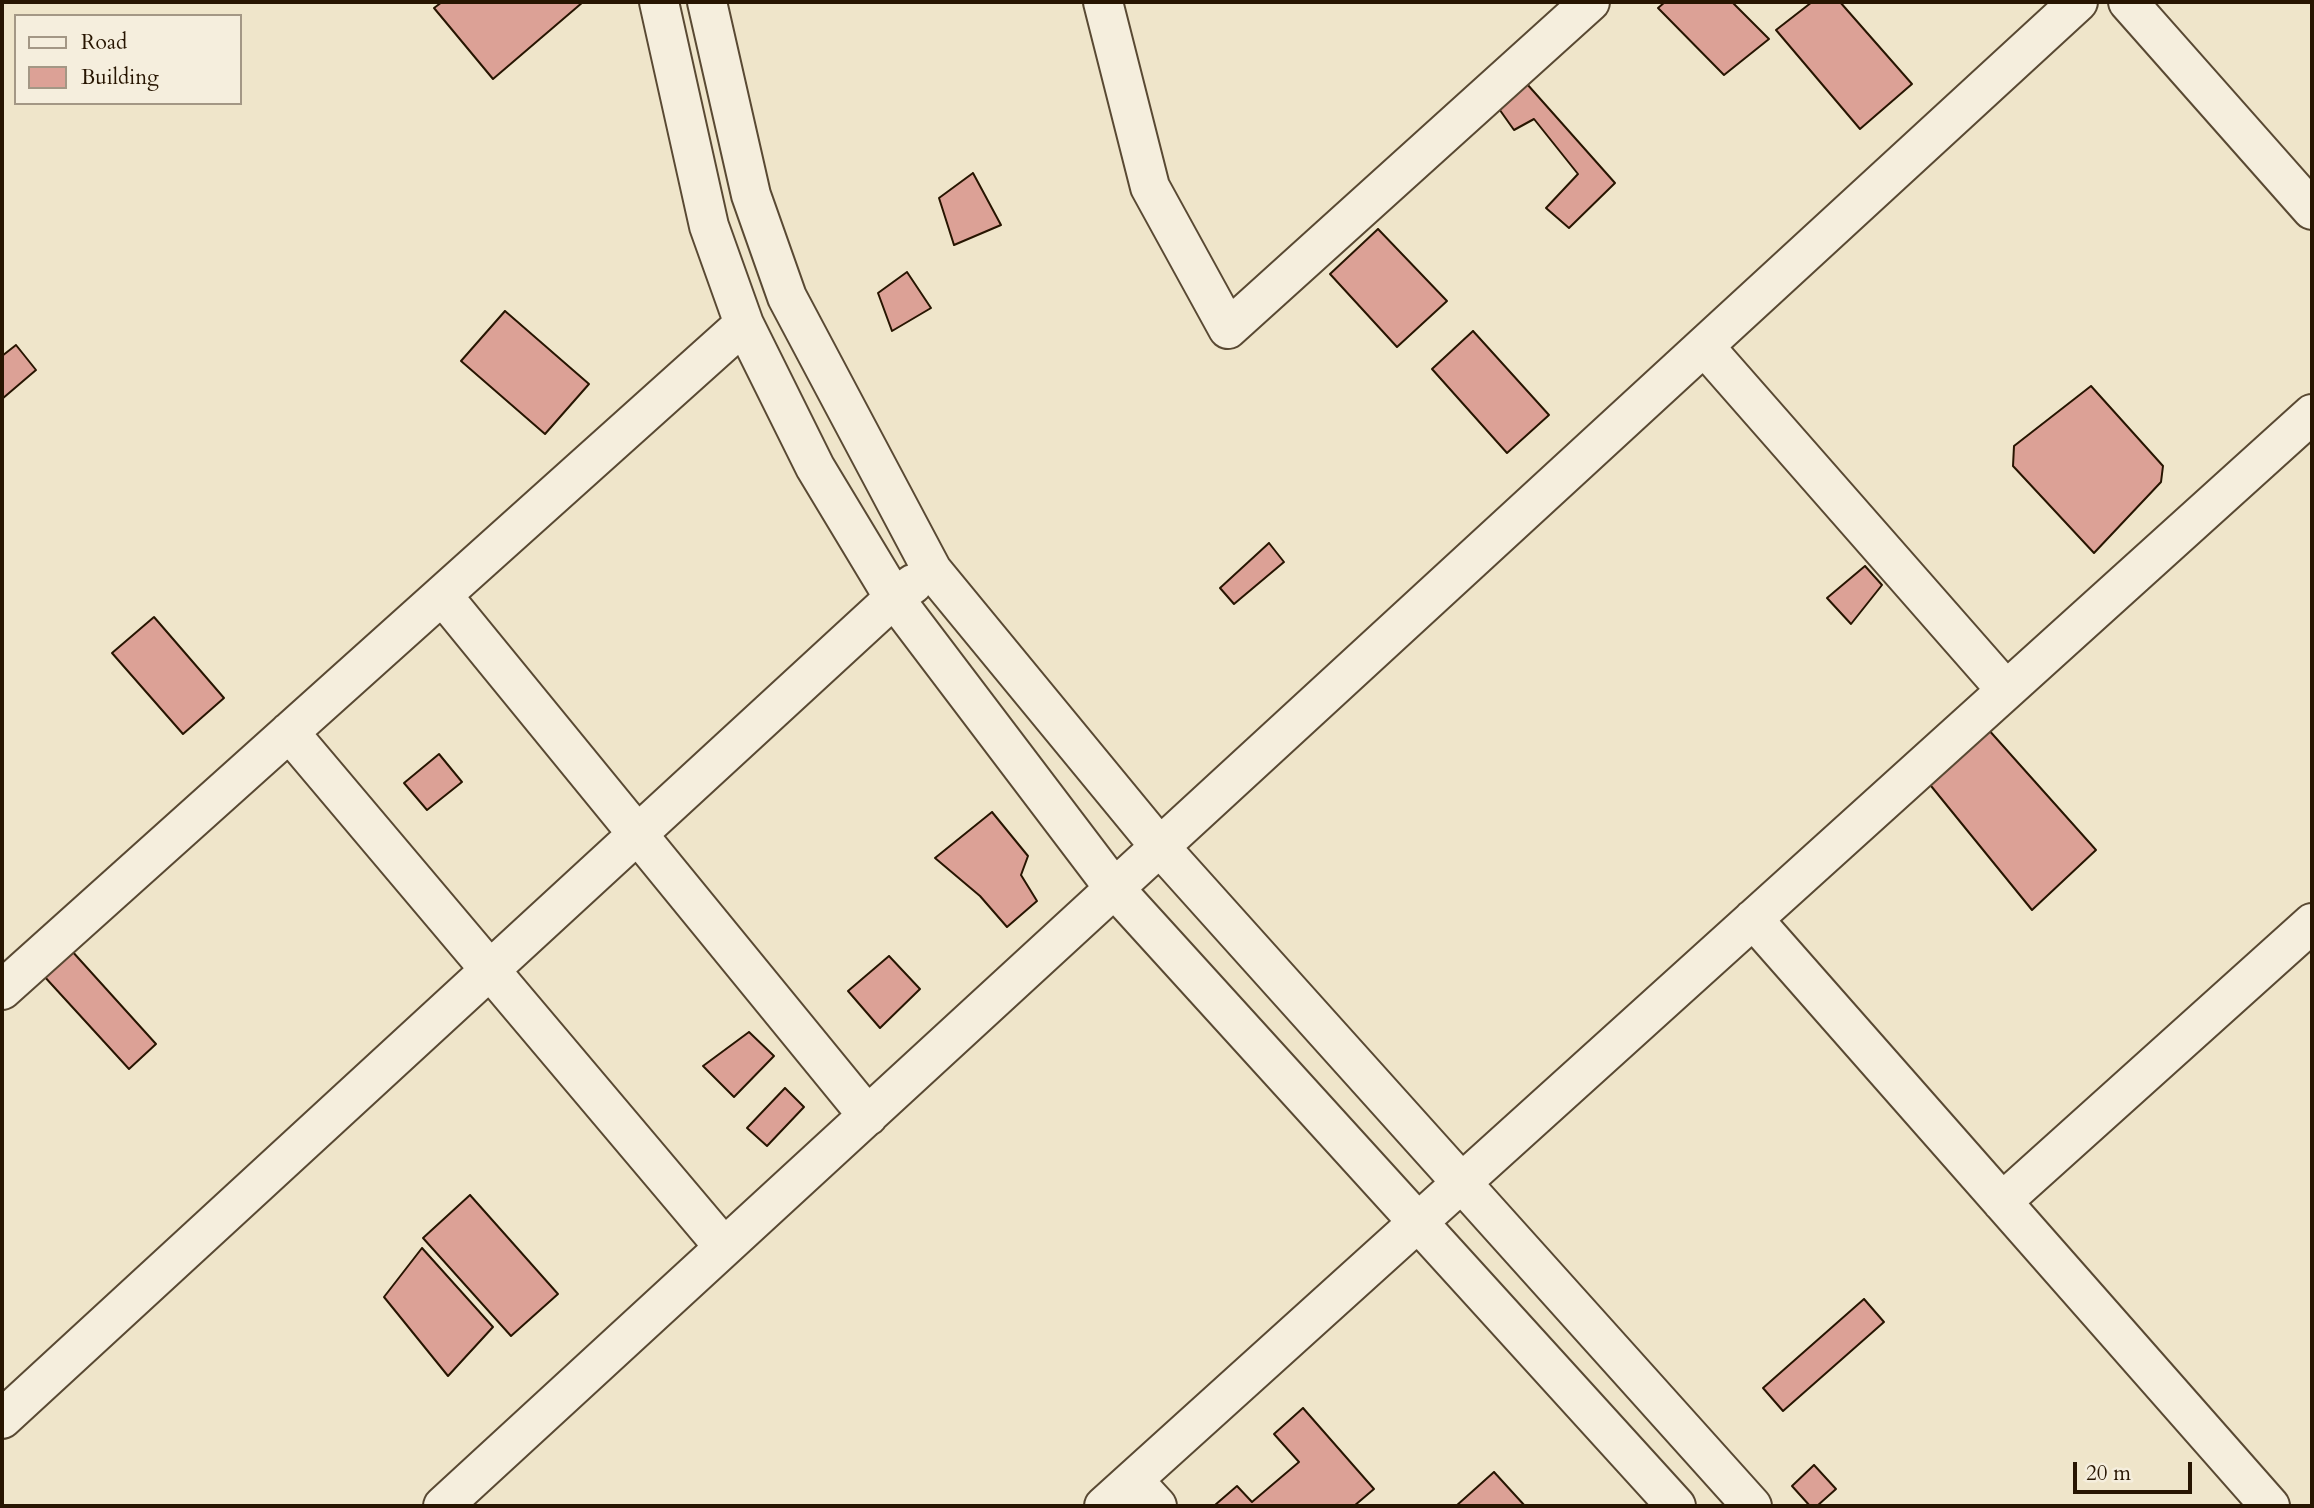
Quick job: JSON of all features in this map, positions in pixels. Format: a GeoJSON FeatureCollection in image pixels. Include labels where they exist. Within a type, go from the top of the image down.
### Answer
{"type":"FeatureCollection","features":[{"type":"Feature","properties":{"kind":"street"},"geometry":{"type":"LineString","coordinates":[[659,2],[709,226],[744,324],[815,467],[894,598],[1114,888],[1676,1506]]}},
{"type":"Feature","properties":{"kind":"street"},"geometry":{"type":"LineString","coordinates":[[707,2],[751,195],[787,297],[932,570],[1160,847],[1752,1506]]}},
{"type":"Feature","properties":{"kind":"street"},"geometry":{"type":"LineString","coordinates":[[1103,2],[1150,187],[1228,328],[1590,2]]}},
{"type":"Feature","properties":{"kind":"street"},"geometry":{"type":"LineString","coordinates":[[443,1506],[2078,2]]}},
{"type":"Feature","properties":{"kind":"street"},"geometry":{"type":"LineString","coordinates":[[2128,2],[2312,210]]}},
{"type":"Feature","properties":{"kind":"street"},"geometry":{"type":"LineString","coordinates":[[2,989],[744,324]]}},
{"type":"Feature","properties":{"kind":"street"},"geometry":{"type":"LineString","coordinates":[[1704,346],[2006,690]]}},
{"type":"Feature","properties":{"kind":"street"},"geometry":{"type":"LineString","coordinates":[[1104,1506],[1145,1493],[1418,1223],[2312,414]]}},
{"type":"Feature","properties":{"kind":"street"},"geometry":{"type":"LineString","coordinates":[[2,1419],[894,598],[932,570]]}},
{"type":"Feature","properties":{"kind":"street"},"geometry":{"type":"LineString","coordinates":[[442,595],[868,1115]]}},
{"type":"Feature","properties":{"kind":"street"},"geometry":{"type":"LineString","coordinates":[[289,732],[724,1247]]}},
{"type":"Feature","properties":{"kind":"street"},"geometry":{"type":"LineString","coordinates":[[1753,919],[2270,1506]]}},
{"type":"Feature","properties":{"kind":"street"},"geometry":{"type":"LineString","coordinates":[[2002,1202],[2312,923]]}},
{"type":"Feature","properties":{"kind":"building"},"geometry":{"type":"Polygon","coordinates":[[[442,2],[583,2],[493,79],[434,8],[442,2]]]}},
{"type":"Feature","properties":{"kind":"building"},"geometry":{"type":"Polygon","coordinates":[[[1665,2],[1732,2],[1769,39],[1724,75],[1658,8],[1665,2]]]}},
{"type":"Feature","properties":{"kind":"building"},"geometry":{"type":"Polygon","coordinates":[[[1812,2],[1840,2],[1912,84],[1860,129],[1776,30],[1812,2]]]}},
{"type":"Feature","properties":{"kind":"building"},"geometry":{"type":"Polygon","coordinates":[[[1527,84],[1615,183],[1569,228],[1546,208],[1578,174],[1534,119],[1514,130],[1497,106],[1527,84]]]}},
{"type":"Feature","properties":{"kind":"building"},"geometry":{"type":"Polygon","coordinates":[[[973,173],[1001,225],[954,245],[939,198],[973,173]]]}},
{"type":"Feature","properties":{"kind":"building"},"geometry":{"type":"Polygon","coordinates":[[[1378,229],[1447,301],[1397,347],[1330,274],[1378,229]]]}},
{"type":"Feature","properties":{"kind":"building"},"geometry":{"type":"Polygon","coordinates":[[[907,272],[931,308],[892,331],[878,293],[907,272]]]}},
{"type":"Feature","properties":{"kind":"building"},"geometry":{"type":"Polygon","coordinates":[[[505,311],[589,384],[545,434],[461,361],[505,311]]]}},
{"type":"Feature","properties":{"kind":"building"},"geometry":{"type":"Polygon","coordinates":[[[1473,331],[1549,415],[1507,453],[1432,369],[1473,331]]]}},
{"type":"Feature","properties":{"kind":"building"},"geometry":{"type":"Polygon","coordinates":[[[16,345],[36,370],[2,399],[2,356],[16,345]]]}},
{"type":"Feature","properties":{"kind":"building"},"geometry":{"type":"Polygon","coordinates":[[[2091,386],[2163,466],[2161,482],[2094,553],[2013,466],[2014,446],[2091,386]]]}},
{"type":"Feature","properties":{"kind":"building"},"geometry":{"type":"Polygon","coordinates":[[[1269,543],[1284,562],[1234,604],[1220,588],[1269,543]]]}},
{"type":"Feature","properties":{"kind":"building"},"geometry":{"type":"Polygon","coordinates":[[[1865,566],[1882,585],[1851,624],[1827,598],[1865,566]]]}},
{"type":"Feature","properties":{"kind":"building"},"geometry":{"type":"Polygon","coordinates":[[[154,617],[224,698],[183,734],[112,653],[154,617]]]}},
{"type":"Feature","properties":{"kind":"building"},"geometry":{"type":"Polygon","coordinates":[[[1987,728],[2096,850],[2032,910],[1927,781],[1987,728]]]}},
{"type":"Feature","properties":{"kind":"building"},"geometry":{"type":"Polygon","coordinates":[[[439,754],[462,782],[427,810],[404,783],[439,754]]]}},
{"type":"Feature","properties":{"kind":"building"},"geometry":{"type":"Polygon","coordinates":[[[992,812],[1028,856],[1021,875],[1037,901],[1007,927],[980,896],[935,858],[992,812]]]}},
{"type":"Feature","properties":{"kind":"building"},"geometry":{"type":"Polygon","coordinates":[[[71,950],[156,1044],[129,1069],[43,975],[71,950]]]}},
{"type":"Feature","properties":{"kind":"building"},"geometry":{"type":"Polygon","coordinates":[[[889,956],[920,989],[880,1028],[848,991],[889,956]]]}},
{"type":"Feature","properties":{"kind":"building"},"geometry":{"type":"Polygon","coordinates":[[[749,1032],[774,1056],[734,1097],[703,1066],[749,1032]]]}},
{"type":"Feature","properties":{"kind":"building"},"geometry":{"type":"Polygon","coordinates":[[[785,1088],[804,1107],[767,1146],[747,1128],[785,1088]]]}},
{"type":"Feature","properties":{"kind":"building"},"geometry":{"type":"Polygon","coordinates":[[[470,1195],[558,1294],[511,1336],[423,1238],[470,1195]]]}},
{"type":"Feature","properties":{"kind":"building"},"geometry":{"type":"Polygon","coordinates":[[[422,1248],[493,1327],[448,1376],[384,1297],[422,1248]]]}},
{"type":"Feature","properties":{"kind":"building"},"geometry":{"type":"Polygon","coordinates":[[[1864,1299],[1884,1322],[1783,1411],[1763,1388],[1864,1299]]]}},
{"type":"Feature","properties":{"kind":"building"},"geometry":{"type":"Polygon","coordinates":[[[1303,1408],[1374,1489],[1354,1506],[1216,1506],[1237,1486],[1252,1502],[1299,1462],[1274,1434],[1303,1408]]]}},
{"type":"Feature","properties":{"kind":"building"},"geometry":{"type":"Polygon","coordinates":[[[1814,1465],[1836,1489],[1817,1506],[1810,1506],[1792,1486],[1814,1465]]]}},
{"type":"Feature","properties":{"kind":"building"},"geometry":{"type":"Polygon","coordinates":[[[1494,1472],[1525,1506],[1456,1506],[1494,1472]]]}}]}
